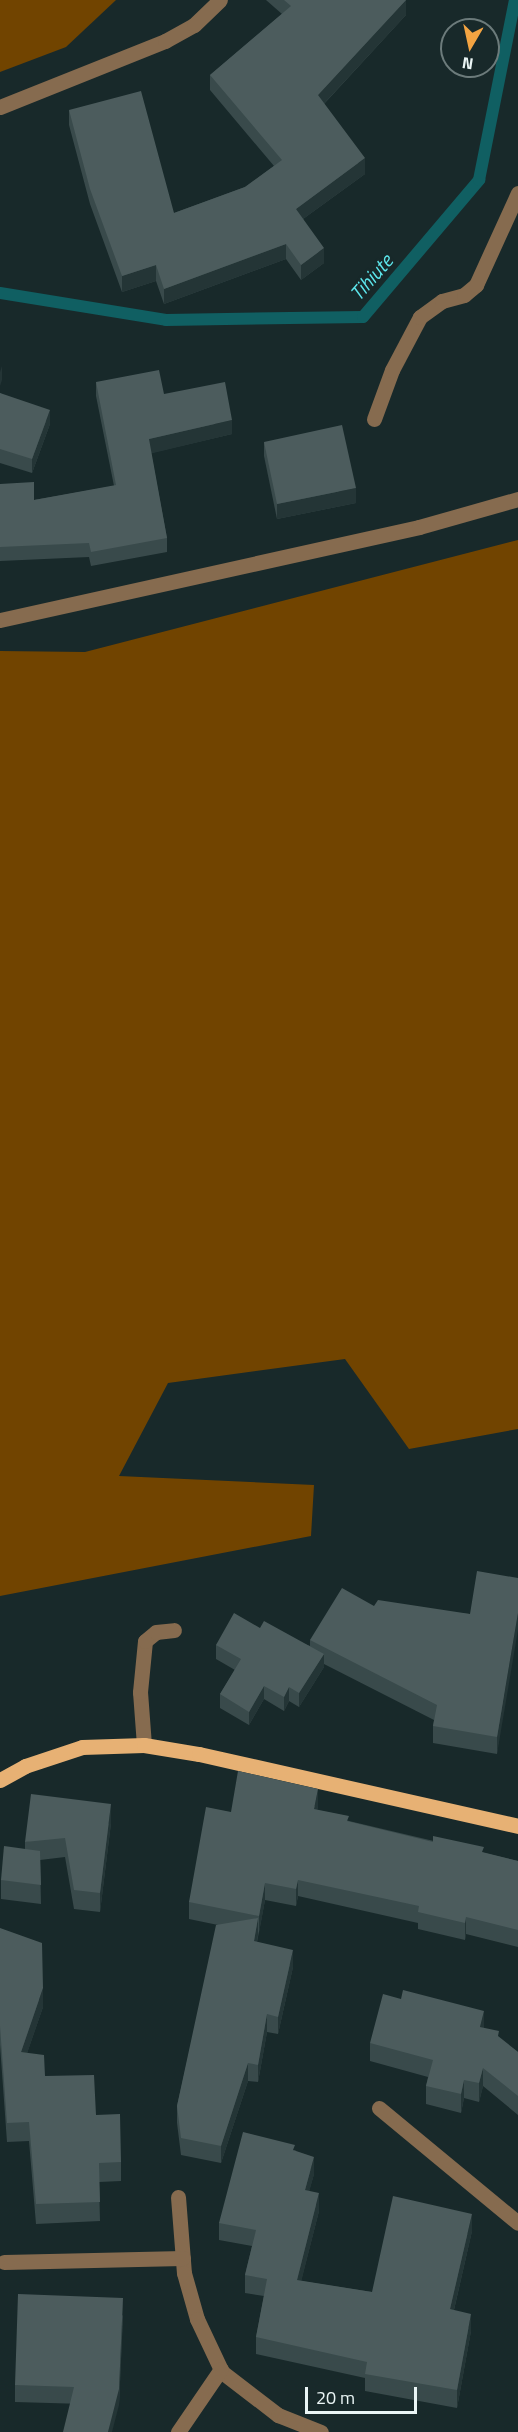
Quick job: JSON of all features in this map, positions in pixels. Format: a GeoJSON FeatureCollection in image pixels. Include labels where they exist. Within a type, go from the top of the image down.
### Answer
{"type":"FeatureCollection","features":[{"type":"Feature","properties":{"kind":"main road"},"geometry":{"type":"LineString","coordinates":[[0,1780],[25,1766],[82,1747],[144,1745],[199,1754],[518,1827]]}},
{"type":"Feature","properties":{"kind":"street"},"geometry":{"type":"LineString","coordinates":[[0,108],[165,41],[194,25],[220,0]]}},
{"type":"Feature","properties":{"kind":"street"},"geometry":{"type":"LineString","coordinates":[[374,420],[392,370],[420,317],[442,301],[464,296],[476,285],[518,193]]}},
{"type":"Feature","properties":{"kind":"street"},"geometry":{"type":"LineString","coordinates":[[0,620],[408,530],[518,499]]}},
{"type":"Feature","properties":{"kind":"street"},"geometry":{"type":"LineString","coordinates":[[144,1745],[140,1692],[145,1641],[156,1632],[174,1630]]}},
{"type":"Feature","properties":{"kind":"street"},"geometry":{"type":"LineString","coordinates":[[379,2108],[518,2223]]}},
{"type":"Feature","properties":{"kind":"street"},"geometry":{"type":"LineString","coordinates":[[178,2197],[183,2258],[197,2319],[221,2369],[278,2415],[320,2432]]}},
{"type":"Feature","properties":{"kind":"street"},"geometry":{"type":"LineString","coordinates":[[4,2262],[183,2258]]}},
{"type":"Feature","properties":{"kind":"street"},"geometry":{"type":"LineString","coordinates":[[178,2432],[221,2369]]}},
{"type":"Feature","properties":{"kind":"shaded area"},"geometry":{"type":"Polygon","coordinates":[[[0,0],[116,0],[66,47],[0,72],[0,0]]]}},
{"type":"Feature","properties":{"kind":"shaded area"},"geometry":{"type":"Polygon","coordinates":[[[518,540],[518,1429],[409,1449],[345,1359],[168,1383],[119,1476],[314,1485],[311,1536],[0,1596],[0,651],[85,652],[518,540]]]}},
{"type":"Feature","properties":{"kind":"building"},"geometry":{"type":"Polygon","coordinates":[[[284,0],[406,0],[318,95],[365,158],[296,209],[324,248],[301,265],[286,244],[164,289],[156,265],[122,276],[90,189],[69,110],[141,91],[174,213],[245,187],[282,160],[210,75],[291,6],[284,0]]]}},
{"type":"Feature","properties":{"kind":"building"},"geometry":{"type":"Polygon","coordinates":[[[159,370],[164,394],[225,382],[232,420],[149,439],[167,538],[91,552],[89,543],[0,547],[0,484],[34,482],[34,500],[116,485],[96,382],[159,370]]]}},
{"type":"Feature","properties":{"kind":"building"},"geometry":{"type":"Polygon","coordinates":[[[0,393],[50,410],[32,459],[0,449],[0,393]]]}},
{"type":"Feature","properties":{"kind":"building"},"geometry":{"type":"Polygon","coordinates":[[[342,425],[356,488],[277,504],[264,442],[342,425]]]}},
{"type":"Feature","properties":{"kind":"building"},"geometry":{"type":"Polygon","coordinates":[[[477,1571],[518,1578],[518,1613],[497,1737],[433,1726],[437,1705],[310,1640],[342,1588],[374,1606],[378,1600],[470,1614],[477,1571]]]}},
{"type":"Feature","properties":{"kind":"building"},"geometry":{"type":"Polygon","coordinates":[[[234,1613],[260,1628],[264,1621],[324,1654],[299,1693],[289,1687],[284,1697],[264,1686],[249,1712],[220,1694],[241,1659],[216,1645],[234,1613]]]}},
{"type":"Feature","properties":{"kind":"building"},"geometry":{"type":"Polygon","coordinates":[[[238,1771],[318,1789],[314,1809],[349,1816],[347,1821],[433,1842],[433,1836],[484,1847],[482,1852],[518,1861],[518,1930],[466,1917],[465,1923],[418,1912],[419,1906],[298,1880],[296,1889],[265,1883],[259,1916],[189,1902],[206,1807],[231,1812],[238,1771]]]}},
{"type":"Feature","properties":{"kind":"building"},"geometry":{"type":"Polygon","coordinates":[[[31,1794],[111,1804],[100,1893],[74,1890],[65,1838],[25,1842],[31,1794]]]}},
{"type":"Feature","properties":{"kind":"building"},"geometry":{"type":"Polygon","coordinates":[[[4,1846],[40,1851],[41,1885],[1,1880],[4,1846]]]}},
{"type":"Feature","properties":{"kind":"building"},"geometry":{"type":"Polygon","coordinates":[[[258,1918],[254,1941],[293,1950],[278,2017],[267,2014],[258,2065],[248,2063],[221,2146],[181,2138],[177,2106],[216,1925],[258,1918]]]}},
{"type":"Feature","properties":{"kind":"building"},"geometry":{"type":"Polygon","coordinates":[[[0,1928],[42,1943],[43,1988],[21,2052],[44,2055],[45,2076],[94,2075],[96,2115],[120,2114],[121,2162],[99,2163],[100,2202],[36,2204],[29,2122],[7,2123],[0,2026],[0,1928]]]}},
{"type":"Feature","properties":{"kind":"building"},"geometry":{"type":"Polygon","coordinates":[[[403,1990],[484,2011],[480,2027],[499,2031],[498,2036],[518,2052],[518,2096],[483,2068],[479,2083],[464,2080],[461,2094],[426,2086],[433,2060],[370,2043],[383,1994],[401,1999],[403,1990]]]}},
{"type":"Feature","properties":{"kind":"building"},"geometry":{"type":"Polygon","coordinates":[[[243,2132],[295,2145],[293,2150],[314,2157],[305,2190],[319,2193],[297,2280],[372,2292],[393,2196],[472,2214],[450,2309],[471,2314],[457,2390],[365,2374],[367,2362],[256,2337],[267,2279],[245,2275],[256,2230],[219,2223],[243,2132]]]}},
{"type":"Feature","properties":{"kind":"building"},"geometry":{"type":"Polygon","coordinates":[[[18,2294],[123,2298],[119,2389],[108,2432],[63,2432],[74,2387],[15,2385],[18,2294]]]}},
{"type":"Feature","properties":{"kind":"waterway","name":"Tihiute"},"geometry":{"type":"LineString","coordinates":[[0,293],[166,320],[363,317],[479,180],[515,0]]}}]}
